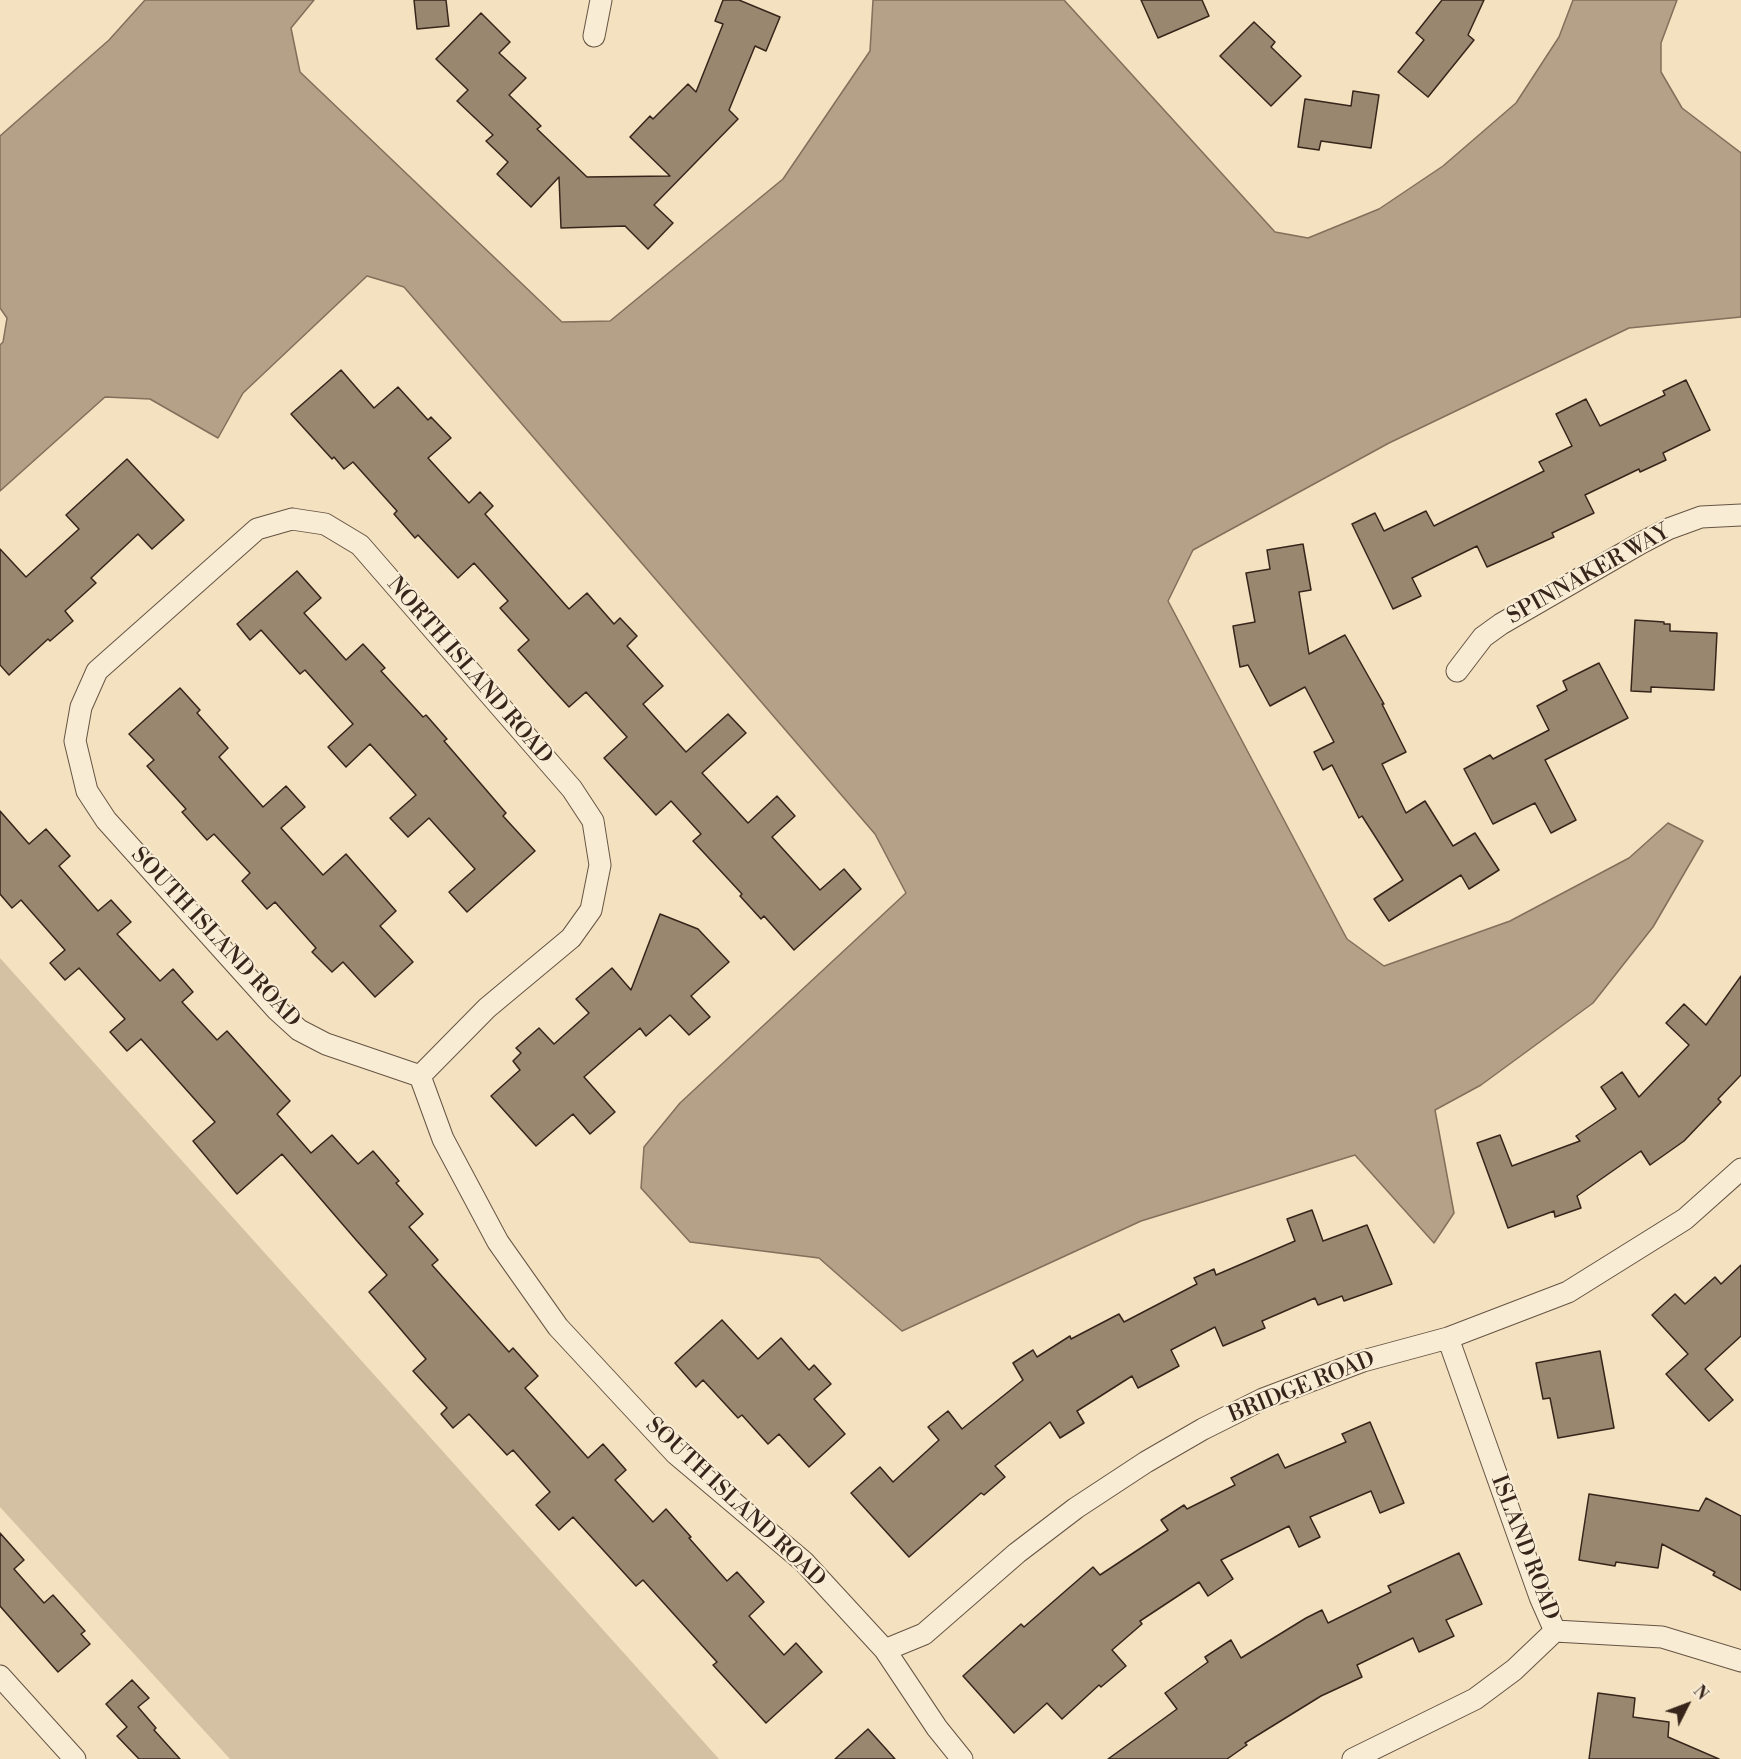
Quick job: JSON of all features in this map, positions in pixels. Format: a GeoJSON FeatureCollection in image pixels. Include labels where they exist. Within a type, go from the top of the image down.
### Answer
{"type":"FeatureCollection","features":[{"type":"Feature","properties":{"kind":"street"},"geometry":{"type":"LineString","coordinates":[[594,36],[601,0]]}},
{"type":"Feature","properties":{"kind":"street","name":"SPINNAKER WAY"},"geometry":{"type":"LineString","coordinates":[[1457,671],[1483,637],[1501,624],[1641,543],[1701,517],[1741,515]]}},
{"type":"Feature","properties":{"kind":"street","name":"NORTH ISLAND ROAD"},"geometry":{"type":"LineString","coordinates":[[75,741],[81,707],[97,671],[257,529],[292,519],[325,524],[360,545],[572,789],[593,821],[600,865],[591,910],[571,938],[487,1008],[420,1076]]}},
{"type":"Feature","properties":{"kind":"street","name":"SOUTH ISLAND ROAD"},"geometry":{"type":"LineString","coordinates":[[75,741],[87,791],[106,820],[277,1011],[299,1030],[326,1044],[420,1076],[443,1139],[498,1242],[558,1327],[676,1454],[804,1562],[885,1650]]}},
{"type":"Feature","properties":{"kind":"street","name":"BRIDGE ROAD"},"geometry":{"type":"LineString","coordinates":[[885,1650],[924,1634],[1017,1553],[1076,1508],[1146,1462],[1203,1429],[1263,1399],[1363,1361],[1448,1338],[1568,1292],[1685,1220],[1741,1169]]}},
{"type":"Feature","properties":{"kind":"street","name":"ISLAND ROAD"},"geometry":{"type":"LineString","coordinates":[[1353,1759],[1475,1699],[1514,1670],[1555,1630],[1540,1597],[1448,1338]]}},
{"type":"Feature","properties":{"kind":"street"},"geometry":{"type":"LineString","coordinates":[[1555,1630],[1662,1637],[1741,1661]]}},
{"type":"Feature","properties":{"kind":"street"},"geometry":{"type":"LineString","coordinates":[[885,1650],[937,1728],[962,1759]]}},
{"type":"Feature","properties":{"kind":"street"},"geometry":{"type":"LineString","coordinates":[[0,1676],[75,1759]]}},
{"type":"Feature","properties":{"kind":"shaded area"},"geometry":{"type":"Polygon","coordinates":[[[145,0],[314,0],[291,28],[300,72],[562,322],[610,321],[783,179],[870,51],[873,0],[1064,0],[1275,232],[1308,238],[1379,209],[1443,166],[1516,103],[1559,37],[1573,0],[1677,0],[1661,43],[1661,72],[1682,108],[1741,153],[1741,317],[1629,328],[1389,443],[1193,550],[1168,601],[1347,939],[1384,966],[1510,921],[1629,858],[1668,823],[1703,841],[1653,927],[1593,1003],[1481,1085],[1435,1110],[1454,1213],[1434,1243],[1355,1155],[1141,1221],[902,1331],[819,1258],[690,1242],[641,1188],[644,1147],[680,1103],[906,893],[875,834],[404,287],[367,276],[243,393],[218,438],[150,399],[105,397],[0,491],[0,345],[3,342],[7,318],[0,308],[0,136],[109,40],[145,0]]]}},
{"type":"Feature","properties":{"kind":"shaded area"},"geometry":{"type":"Polygon","coordinates":[[[0,958],[719,1759],[230,1759],[0,1507],[0,958]]]}},
{"type":"Feature","properties":{"kind":"building"},"geometry":{"type":"Polygon","coordinates":[[[414,0],[446,0],[449,26],[417,29],[414,0]]]}},
{"type":"Feature","properties":{"kind":"building"},"geometry":{"type":"Polygon","coordinates":[[[723,0],[739,0],[780,17],[766,51],[755,46],[729,110],[738,119],[654,205],[673,223],[648,249],[625,226],[561,228],[559,177],[531,207],[497,174],[508,162],[486,141],[493,135],[457,101],[468,90],[436,59],[481,13],[510,42],[499,53],[526,78],[509,95],[541,126],[537,129],[587,177],[670,176],[630,137],[650,116],[653,119],[688,84],[696,92],[723,24],[715,21],[723,0]]]}},
{"type":"Feature","properties":{"kind":"building"},"geometry":{"type":"Polygon","coordinates":[[[1141,0],[1202,0],[1209,16],[1158,38],[1141,0]]]}},
{"type":"Feature","properties":{"kind":"building"},"geometry":{"type":"Polygon","coordinates":[[[1442,0],[1484,0],[1468,35],[1474,40],[1428,97],[1398,72],[1424,40],[1416,33],[1442,0]]]}},
{"type":"Feature","properties":{"kind":"building"},"geometry":{"type":"Polygon","coordinates":[[[1254,22],[1275,42],[1271,47],[1301,76],[1271,106],[1220,56],[1254,22]]]}},
{"type":"Feature","properties":{"kind":"building"},"geometry":{"type":"Polygon","coordinates":[[[1353,91],[1379,95],[1371,148],[1321,141],[1319,150],[1298,147],[1305,99],[1351,106],[1353,91]]]}},
{"type":"Feature","properties":{"kind":"building"},"geometry":{"type":"Polygon","coordinates":[[[341,370],[374,408],[398,387],[428,420],[431,417],[451,438],[428,458],[469,503],[480,492],[493,506],[485,514],[569,609],[587,593],[614,624],[620,618],[637,636],[627,646],[663,686],[643,704],[686,752],[728,714],[746,733],[702,773],[748,823],[777,796],[795,816],[772,837],[820,890],[844,869],[861,889],[794,950],[764,916],[761,919],[740,896],[742,894],[693,841],[701,834],[671,801],[656,815],[604,758],[627,737],[586,692],[569,707],[518,650],[529,640],[500,608],[508,601],[474,563],[458,578],[418,535],[415,538],[394,514],[397,511],[353,462],[344,469],[291,414],[341,370]]]}},
{"type":"Feature","properties":{"kind":"building"},"geometry":{"type":"Polygon","coordinates":[[[1686,380],[1710,430],[1663,453],[1666,460],[1640,472],[1639,469],[1585,495],[1594,513],[1552,533],[1554,537],[1487,567],[1477,546],[1412,578],[1421,596],[1393,609],[1352,524],[1375,513],[1384,531],[1426,511],[1434,526],[1544,471],[1539,462],[1572,446],[1556,414],[1586,399],[1600,426],[1665,395],[1663,391],[1686,380]]]}},
{"type":"Feature","properties":{"kind":"building"},"geometry":{"type":"Polygon","coordinates":[[[127,459],[184,520],[152,549],[138,534],[91,578],[96,583],[65,611],[73,621],[50,641],[48,639],[9,675],[0,665],[0,549],[26,577],[79,529],[66,515],[127,459]]]}},
{"type":"Feature","properties":{"kind":"building"},"geometry":{"type":"Polygon","coordinates":[[[1303,544],[1311,590],[1299,592],[1309,654],[1345,635],[1384,704],[1382,704],[1406,752],[1382,764],[1406,813],[1425,801],[1453,846],[1475,833],[1499,870],[1469,889],[1461,875],[1389,921],[1374,899],[1403,880],[1362,816],[1359,818],[1332,765],[1323,770],[1314,752],[1334,742],[1305,687],[1270,706],[1248,665],[1240,667],[1233,626],[1255,622],[1246,573],[1270,569],[1267,550],[1303,544]]]}},
{"type":"Feature","properties":{"kind":"building"},"geometry":{"type":"Polygon","coordinates":[[[297,571],[321,598],[304,613],[346,660],[363,644],[385,668],[381,671],[423,717],[426,715],[447,739],[444,741],[506,813],[503,816],[535,851],[467,912],[449,892],[475,869],[429,818],[408,837],[390,818],[416,795],[370,744],[346,767],[328,747],[353,724],[305,670],[300,674],[261,630],[250,640],[237,624],[297,571]]]}},
{"type":"Feature","properties":{"kind":"building"},"geometry":{"type":"Polygon","coordinates":[[[1635,620],[1664,622],[1664,624],[1670,624],[1670,631],[1717,633],[1714,690],[1651,687],[1651,692],[1631,691],[1635,620]]]}},
{"type":"Feature","properties":{"kind":"building"},"geometry":{"type":"Polygon","coordinates":[[[1599,663],[1628,718],[1545,760],[1576,820],[1551,833],[1535,803],[1493,824],[1464,769],[1490,755],[1493,759],[1549,730],[1537,706],[1567,690],[1563,681],[1599,663]]]}},
{"type":"Feature","properties":{"kind":"building"},"geometry":{"type":"Polygon","coordinates":[[[180,688],[200,710],[197,713],[228,748],[219,757],[263,807],[286,786],[305,807],[281,828],[323,875],[346,854],[396,911],[380,926],[413,962],[375,997],[343,962],[332,972],[312,952],[316,948],[275,902],[267,909],[242,881],[250,873],[214,834],[207,840],[182,812],[186,809],[147,766],[154,760],[129,734],[180,688]]]}},
{"type":"Feature","properties":{"kind":"building"},"geometry":{"type":"Polygon","coordinates":[[[0,811],[29,844],[46,829],[70,856],[59,866],[98,911],[111,900],[131,922],[117,934],[160,981],[173,969],[193,992],[182,1002],[217,1040],[227,1031],[290,1101],[277,1114],[311,1153],[332,1135],[358,1164],[373,1151],[399,1181],[396,1183],[423,1214],[409,1227],[438,1260],[432,1265],[509,1352],[513,1348],[538,1376],[525,1388],[588,1458],[603,1444],[626,1470],[615,1480],[653,1522],[666,1509],[727,1581],[737,1572],[764,1602],[749,1616],[784,1655],[796,1643],[822,1672],[766,1723],[713,1665],[717,1662],[643,1580],[636,1586],[573,1517],[559,1530],[536,1505],[550,1492],[513,1450],[507,1455],[469,1414],[453,1428],[441,1414],[447,1408],[413,1371],[426,1359],[369,1292],[387,1275],[282,1154],[237,1194],[193,1141],[215,1122],[141,1039],[127,1051],[110,1032],[125,1019],[79,968],[65,980],[50,963],[65,950],[21,900],[12,908],[0,894],[0,811]]]}},
{"type":"Feature","properties":{"kind":"building"},"geometry":{"type":"Polygon","coordinates":[[[660,914],[698,929],[729,962],[691,996],[710,1017],[689,1035],[670,1015],[646,1036],[640,1028],[584,1077],[615,1112],[590,1134],[573,1114],[536,1146],[491,1096],[520,1070],[513,1061],[521,1053],[516,1048],[539,1028],[554,1044],[589,1013],[576,999],[612,968],[631,990],[660,914]]]}},
{"type":"Feature","properties":{"kind":"building"},"geometry":{"type":"Polygon","coordinates":[[[1741,976],[1741,1075],[1718,1099],[1721,1102],[1684,1141],[1650,1165],[1641,1151],[1577,1196],[1581,1208],[1555,1217],[1554,1211],[1508,1228],[1477,1143],[1500,1135],[1512,1166],[1580,1141],[1576,1136],[1616,1109],[1601,1087],[1622,1072],[1639,1097],[1689,1045],[1666,1023],[1684,1004],[1706,1025],[1741,976]]]}},
{"type":"Feature","properties":{"kind":"building"},"geometry":{"type":"Polygon","coordinates":[[[1312,1210],[1323,1241],[1367,1225],[1392,1284],[1344,1301],[1342,1296],[1318,1305],[1315,1298],[1262,1321],[1265,1328],[1223,1346],[1215,1327],[1171,1350],[1179,1366],[1138,1388],[1132,1376],[1077,1411],[1084,1423],[1060,1438],[1050,1422],[995,1466],[1005,1477],[984,1495],[981,1493],[909,1557],[851,1493],[880,1467],[893,1482],[939,1440],[928,1427],[948,1411],[962,1429],[1023,1380],[1013,1363],[1033,1350],[1037,1357],[1070,1336],[1071,1339],[1119,1314],[1124,1322],[1197,1284],[1194,1278],[1214,1269],[1216,1275],[1295,1241],[1287,1219],[1312,1210]]]}},
{"type":"Feature","properties":{"kind":"building"},"geometry":{"type":"Polygon","coordinates":[[[1741,1265],[1741,1336],[1705,1369],[1733,1400],[1709,1421],[1666,1374],[1688,1354],[1652,1315],[1675,1294],[1685,1304],[1715,1277],[1721,1284],[1741,1265]]]}},
{"type":"Feature","properties":{"kind":"building"},"geometry":{"type":"Polygon","coordinates":[[[722,1320],[758,1359],[781,1338],[809,1370],[814,1365],[831,1384],[814,1399],[845,1434],[809,1467],[779,1434],[768,1444],[742,1415],[738,1418],[703,1380],[696,1387],[675,1363],[722,1320]]]}},
{"type":"Feature","properties":{"kind":"building"},"geometry":{"type":"Polygon","coordinates":[[[1600,1351],[1614,1428],[1558,1438],[1550,1398],[1543,1399],[1536,1363],[1600,1351]]]}},
{"type":"Feature","properties":{"kind":"building"},"geometry":{"type":"Polygon","coordinates":[[[1370,1422],[1404,1503],[1380,1513],[1371,1491],[1310,1517],[1320,1537],[1299,1547],[1289,1526],[1221,1560],[1233,1579],[1208,1596],[1199,1582],[1140,1621],[1142,1624],[1112,1650],[1126,1666],[1101,1687],[1099,1685],[1062,1719],[1047,1703],[1014,1733],[963,1676],[1021,1624],[1024,1627],[1093,1567],[1100,1575],[1168,1530],[1161,1520],[1184,1505],[1187,1509],[1235,1485],[1231,1478],[1278,1454],[1285,1468],[1346,1442],[1342,1434],[1370,1422]]]}},
{"type":"Feature","properties":{"kind":"building"},"geometry":{"type":"Polygon","coordinates":[[[1589,1494],[1699,1511],[1706,1498],[1741,1516],[1741,1590],[1713,1575],[1715,1572],[1662,1544],[1658,1568],[1616,1562],[1615,1566],[1579,1560],[1589,1494]]]}},
{"type":"Feature","properties":{"kind":"building"},"geometry":{"type":"Polygon","coordinates":[[[0,1533],[24,1560],[14,1569],[44,1603],[53,1595],[85,1631],[81,1634],[90,1644],[58,1672],[0,1606],[0,1533]]]}},
{"type":"Feature","properties":{"kind":"building"},"geometry":{"type":"Polygon","coordinates":[[[1459,1553],[1482,1604],[1446,1620],[1454,1636],[1419,1652],[1413,1638],[1357,1665],[1362,1677],[1321,1696],[1245,1743],[1247,1745],[1227,1759],[1108,1759],[1177,1709],[1165,1693],[1208,1662],[1205,1657],[1231,1640],[1241,1658],[1322,1610],[1328,1623],[1391,1592],[1388,1586],[1459,1553]]]}},
{"type":"Feature","properties":{"kind":"building"},"geometry":{"type":"Polygon","coordinates":[[[132,1680],[149,1698],[138,1707],[156,1728],[154,1730],[180,1759],[139,1759],[117,1736],[127,1727],[106,1704],[132,1680]]]}},
{"type":"Feature","properties":{"kind":"building"},"geometry":{"type":"Polygon","coordinates":[[[1598,1693],[1635,1698],[1633,1717],[1669,1722],[1668,1737],[1719,1759],[1589,1759],[1598,1693]]]}},
{"type":"Feature","properties":{"kind":"building"},"geometry":{"type":"Polygon","coordinates":[[[868,1729],[895,1759],[835,1759],[868,1729]]]}}]}
